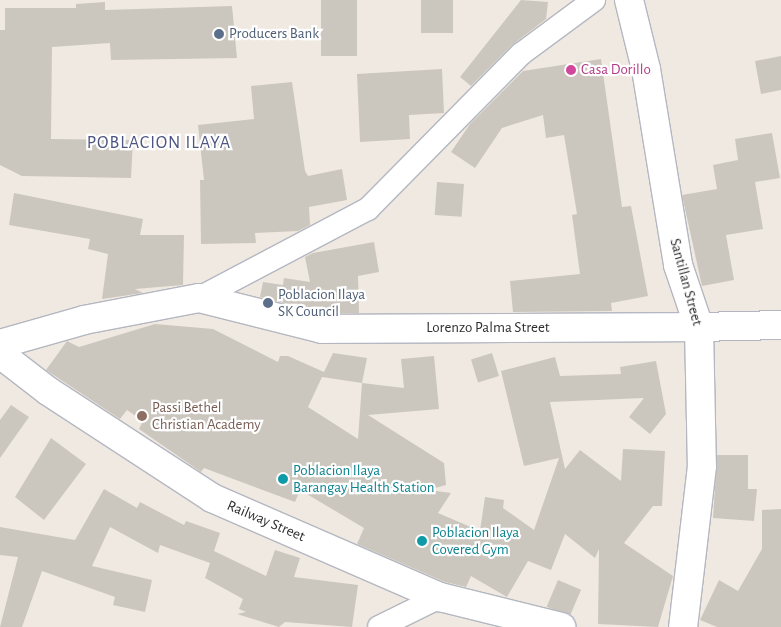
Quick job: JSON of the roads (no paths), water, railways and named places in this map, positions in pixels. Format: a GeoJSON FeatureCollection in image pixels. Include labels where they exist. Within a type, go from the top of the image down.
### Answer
{"type":"FeatureCollection","features":[{"type":"Feature","properties":{"kind":"street"},"geometry":{"type":"LineString","coordinates":[[0,344],[84,320],[199,298],[368,208],[521,54],[594,0]]}},
{"type":"Feature","properties":{"kind":"street","name":"Santillan Street"},"geometry":{"type":"LineString","coordinates":[[630,0],[646,69],[678,265],[699,327],[702,466],[683,627]]}},
{"type":"Feature","properties":{"kind":"street","name":"Lorenzo Palma Street"},"geometry":{"type":"LineString","coordinates":[[199,298],[322,329],[781,325]]}},
{"type":"Feature","properties":{"kind":"street","name":"Railway Street"},"geometry":{"type":"LineString","coordinates":[[0,354],[48,391],[212,498],[440,596],[561,627]]}},
{"type":"Feature","properties":{"kind":"street"},"geometry":{"type":"LineString","coordinates":[[379,627],[440,596]]}},
{"type":"Feature","properties":{"kind":"place","name":"Producers Bank"},"geometry":{"type":"Point","coordinates":[219,34]}},
{"type":"Feature","properties":{"kind":"place","name":"Casa Dorillo"},"geometry":{"type":"Point","coordinates":[571,70]}},
{"type":"Feature","properties":{"kind":"place","name":"Poblacion Ilaya SK Council"},"geometry":{"type":"Point","coordinates":[268,303]}},
{"type":"Feature","properties":{"kind":"place","name":"Passi Bethel Christian Academy"},"geometry":{"type":"Point","coordinates":[142,416]}},
{"type":"Feature","properties":{"kind":"place","name":"Poblacion Ilaya Barangay Health Station"},"geometry":{"type":"Point","coordinates":[283,479]}},
{"type":"Feature","properties":{"kind":"place","name":"Poblacion Ilaya Covered Gym"},"geometry":{"type":"Point","coordinates":[422,541]}},
{"type":"Feature","properties":{"kind":"district","name":"POBLACION ILAYA"},"geometry":{"type":"Point","coordinates":[159,143]}}]}
